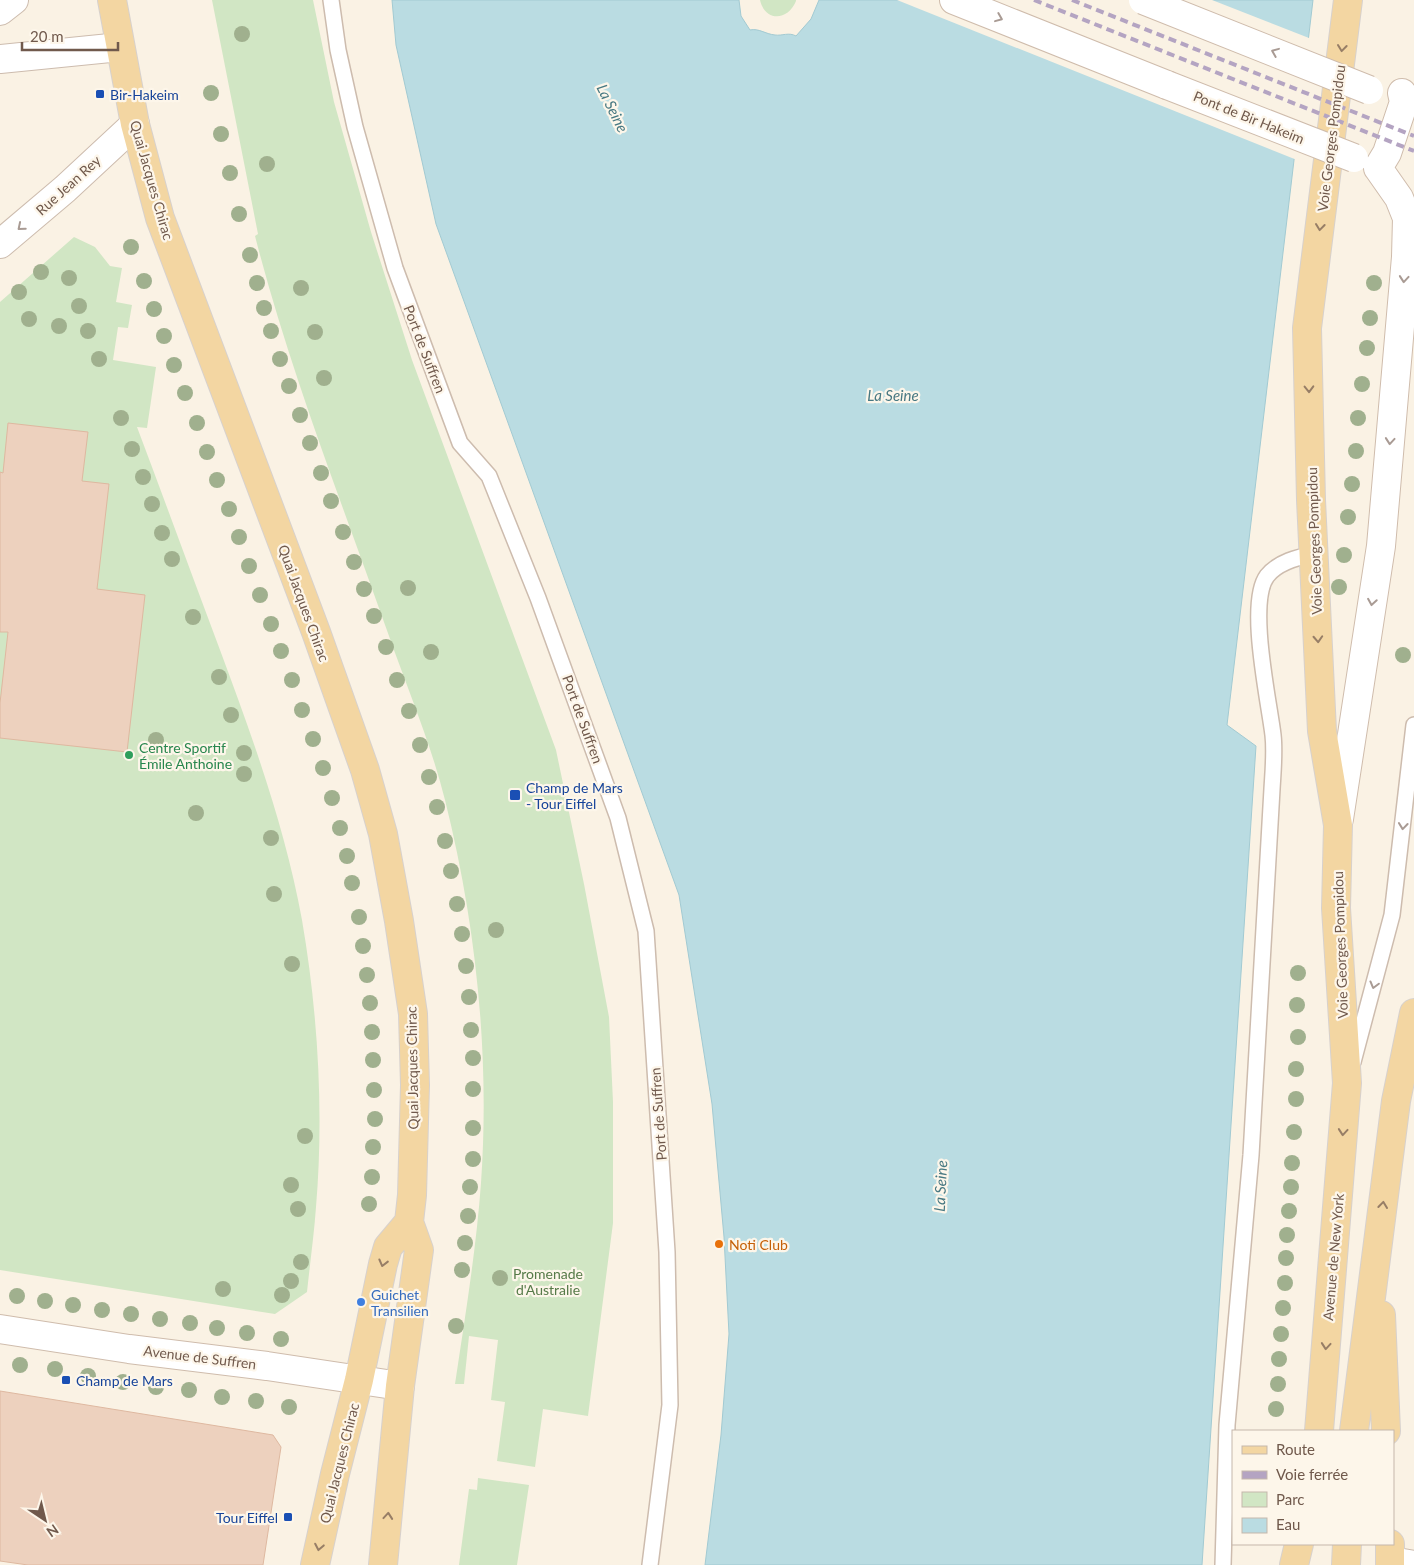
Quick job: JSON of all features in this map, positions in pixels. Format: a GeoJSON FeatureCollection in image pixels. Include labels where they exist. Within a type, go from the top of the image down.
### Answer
{"type":"FeatureCollection","features":[{"type":"Feature","properties":{"kind":"main road"},"geometry":{"type":"LineString","coordinates":[[0,11],[14,0]]}},
{"type":"Feature","properties":{"kind":"main road","name":"Quai Jacques Chirac"},"geometry":{"type":"LineString","coordinates":[[112,0],[135,124],[160,218],[316,632],[365,770],[383,834],[399,921],[413,1014],[414,1095],[412,1194],[409,1222],[419,1250],[400,1386],[383,1565]]}},
{"type":"Feature","properties":{"kind":"main road","name":"Pont de Bir Hakeim"},"geometry":{"type":"LineString","coordinates":[[954,0],[1366,163]]}},
{"type":"Feature","properties":{"kind":"main road"},"geometry":{"type":"LineString","coordinates":[[1143,0],[1369,90],[1384,93],[1408,87],[1387,153],[1366,163],[1399,198],[1407,218],[1406,258],[1380,546],[1338,825]]}},
{"type":"Feature","properties":{"kind":"main road","name":"Voie Georges Pompidou"},"geometry":{"type":"LineString","coordinates":[[1347,1083],[1336,908],[1338,825],[1322,731],[1311,500],[1308,328],[1348,0]]}},
{"type":"Feature","properties":{"kind":"main road"},"geometry":{"type":"LineString","coordinates":[[0,59],[120,47]]}},
{"type":"Feature","properties":{"kind":"main road","name":"Rue Jean Rey"},"geometry":{"type":"LineString","coordinates":[[0,244],[135,124]]}},
{"type":"Feature","properties":{"kind":"main road"},"geometry":{"type":"LineString","coordinates":[[1354,1430],[1396,1100],[1414,1013]]}},
{"type":"Feature","properties":{"kind":"main road","name":"Avenue de New York"},"geometry":{"type":"LineString","coordinates":[[1319,1430],[1347,1083]]}},
{"type":"Feature","properties":{"kind":"main road","name":"Quai Jacques Chirac"},"geometry":{"type":"LineString","coordinates":[[316,1565],[335,1474],[359,1380],[388,1247],[409,1222]]}},
{"type":"Feature","properties":{"kind":"main road"},"geometry":{"type":"LineString","coordinates":[[1377,1253],[1386,1430]]}},
{"type":"Feature","properties":{"kind":"main road","name":"Avenue de Suffren"},"geometry":{"type":"LineString","coordinates":[[0,1329],[400,1386]]}},
{"type":"Feature","properties":{"kind":"main road"},"geometry":{"type":"LineString","coordinates":[[1294,1565],[1299,1545]]}},
{"type":"Feature","properties":{"kind":"main road"},"geometry":{"type":"LineString","coordinates":[[1313,1565],[1314,1545]]}},
{"type":"Feature","properties":{"kind":"main road"},"geometry":{"type":"LineString","coordinates":[[1346,1565],[1347,1545]]}},
{"type":"Feature","properties":{"kind":"lane","name":"Port de Suffren"},"geometry":{"type":"LineString","coordinates":[[331,0],[338,50],[355,127],[395,268],[460,443],[489,476],[538,598],[618,818],[646,932],[667,1252],[670,1405],[650,1565]]}},
{"type":"Feature","properties":{"kind":"lane"},"geometry":{"type":"LineString","coordinates":[[1223,1565],[1227,1425],[1251,1155],[1274,737],[1263,680],[1258,600],[1266,577],[1276,567],[1297,557],[1314,554]]}},
{"type":"Feature","properties":{"kind":"lane"},"geometry":{"type":"LineString","coordinates":[[1347,1083],[1392,915],[1414,725]]}},
{"type":"Feature","properties":{"kind":"green space","name":"Promenade d'Australie"},"geometry":{"type":"Polygon","coordinates":[[[212,0],[313,0],[334,102],[371,232],[412,360],[556,750],[609,1017],[613,1102],[613,1223],[588,1416],[543,1409],[535,1467],[497,1461],[505,1402],[491,1400],[498,1340],[469,1336],[464,1384],[455,1384],[470,1284],[481,1183],[484,1087],[478,990],[465,894],[445,800],[433,758],[300,387],[269,287],[255,236],[258,234],[212,0]]]}},
{"type":"Feature","properties":{"kind":"green space"},"geometry":{"type":"Polygon","coordinates":[[[760,0],[796,1],[788,12],[777,16],[767,12],[760,0]]]}},
{"type":"Feature","properties":{"kind":"green space","name":"Centre Sportif Émile Anthoine"},"geometry":{"type":"Polygon","coordinates":[[[74,237],[95,247],[110,266],[122,268],[116,302],[132,305],[128,328],[118,327],[113,360],[156,367],[147,428],[137,427],[256,750],[287,851],[302,920],[308,955],[318,1063],[319,1136],[316,1207],[307,1292],[275,1314],[0,1270],[0,302],[74,237]]]}},
{"type":"Feature","properties":{"kind":"green space"},"geometry":{"type":"Polygon","coordinates":[[[478,1478],[529,1485],[517,1565],[459,1565],[469,1489],[477,1490],[478,1478]]]}},
{"type":"Feature","properties":{"kind":"water","name":"La Seine"},"geometry":{"type":"Polygon","coordinates":[[[392,0],[739,0],[741,16],[750,30],[775,35],[791,34],[796,36],[811,19],[819,0],[1313,0],[1227,725],[1256,746],[1202,1565],[705,1565],[721,1435],[729,1334],[724,1237],[712,1104],[679,895],[436,224],[396,45],[392,0]]]}},
{"type":"Feature","properties":{"kind":"pier"},"geometry":{"type":"Polygon","coordinates":[[[897,0],[1212,0],[1309,38],[1311,39],[1297,160],[897,0]]]}},
{"type":"Feature","properties":{"kind":"building"},"geometry":{"type":"Polygon","coordinates":[[[8,423],[88,432],[82,481],[109,484],[97,589],[145,595],[127,752],[0,738],[0,703],[8,632],[0,632],[0,472],[3,473],[8,423]]]}},
{"type":"Feature","properties":{"kind":"building"},"geometry":{"type":"Polygon","coordinates":[[[0,1391],[273,1435],[281,1447],[263,1565],[28,1565],[0,1561],[0,1391]]]}},
{"type":"Feature","properties":{"kind":"railway"},"geometry":{"type":"LineString","coordinates":[[1034,0],[1414,151]]}},
{"type":"Feature","properties":{"kind":"railway"},"geometry":{"type":"LineString","coordinates":[[1072,0],[1414,136]]}},
{"type":"Feature","properties":{"kind":"place","name":"Bir-Hakeim"},"geometry":{"type":"Point","coordinates":[100,94]}},
{"type":"Feature","properties":{"kind":"place","name":"Centre Sportif Émile Anthoine"},"geometry":{"type":"Point","coordinates":[129,755]}},
{"type":"Feature","properties":{"kind":"place","name":"Champ de Mars - Tour Eiffel"},"geometry":{"type":"Point","coordinates":[515,795]}},
{"type":"Feature","properties":{"kind":"place","name":"Noti Club"},"geometry":{"type":"Point","coordinates":[719,1244]}},
{"type":"Feature","properties":{"kind":"place","name":"Guichet Transilien"},"geometry":{"type":"Point","coordinates":[361,1302]}},
{"type":"Feature","properties":{"kind":"place","name":"Champ de Mars"},"geometry":{"type":"Point","coordinates":[66,1380]}},
{"type":"Feature","properties":{"kind":"place","name":"Tour Eiffel"},"geometry":{"type":"Point","coordinates":[288,1517]}}]}
